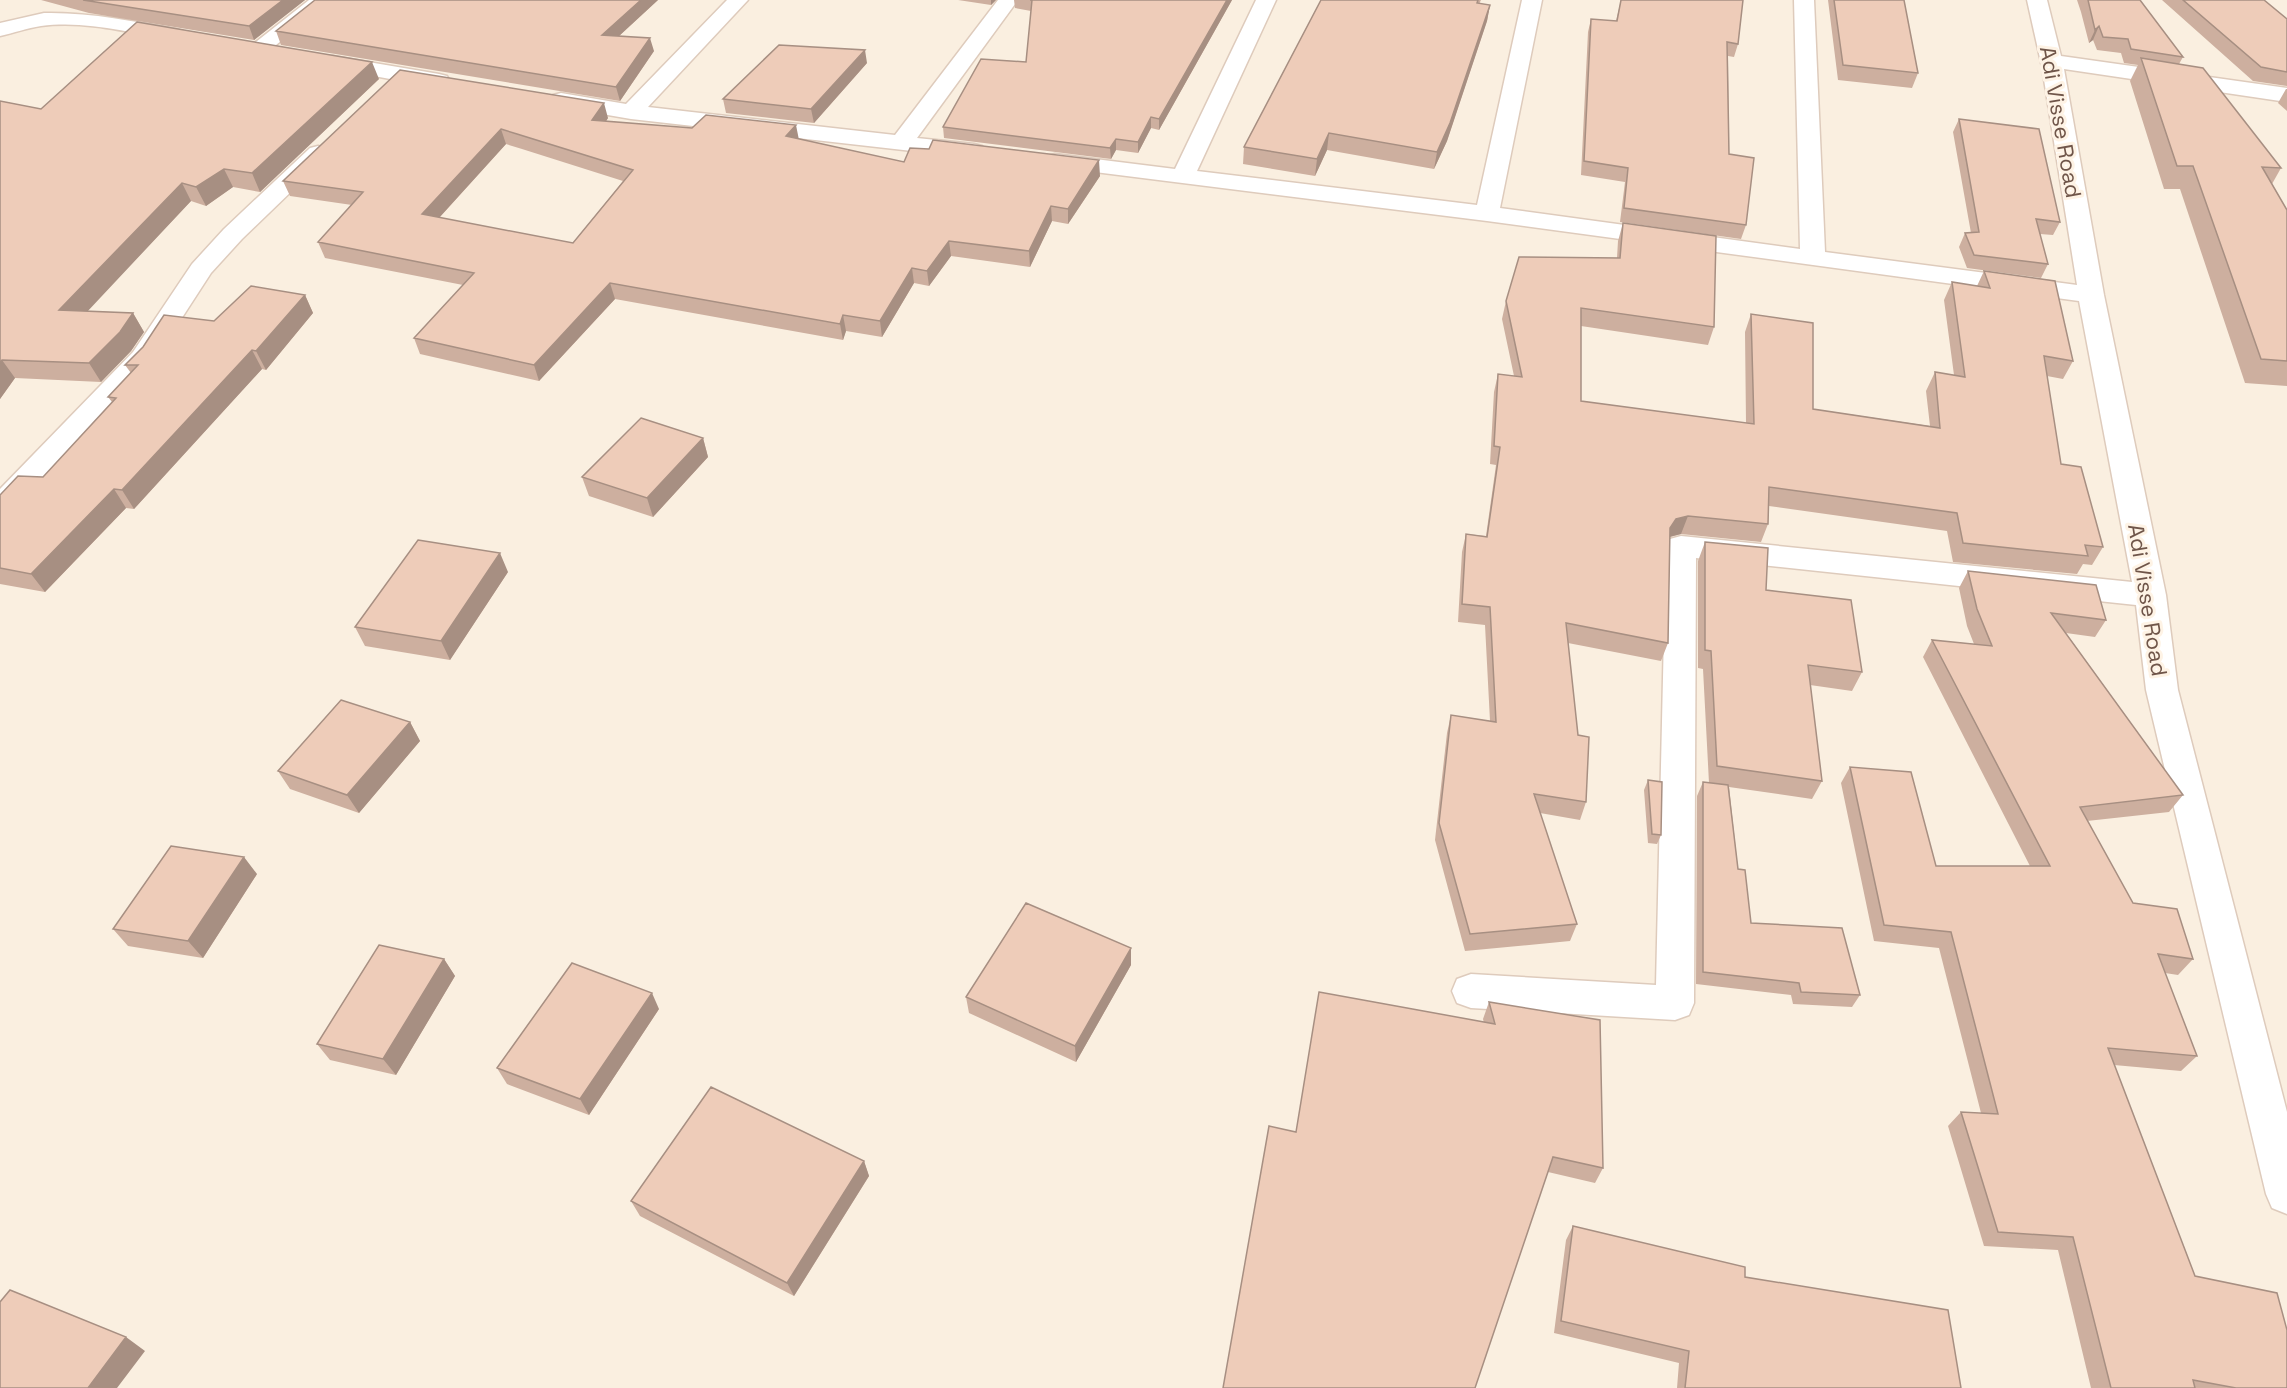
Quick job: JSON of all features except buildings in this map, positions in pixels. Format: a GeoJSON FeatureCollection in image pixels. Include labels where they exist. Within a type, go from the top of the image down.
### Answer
{"type":"FeatureCollection","features":[{"type":"Feature","properties":{"kind":"street"},"geometry":{"type":"LineString","coordinates":[[259,48],[322,0]]}},
{"type":"Feature","properties":{"kind":"street"},"geometry":{"type":"LineString","coordinates":[[631,112],[738,0]]}},
{"type":"Feature","properties":{"kind":"street"},"geometry":{"type":"LineString","coordinates":[[902,142],[1008,0]]}},
{"type":"Feature","properties":{"kind":"street"},"geometry":{"type":"LineString","coordinates":[[1183,177],[1266,0]]}},
{"type":"Feature","properties":{"kind":"street"},"geometry":{"type":"LineString","coordinates":[[1487,214],[1532,0]]}},
{"type":"Feature","properties":{"kind":"street"},"geometry":{"type":"LineString","coordinates":[[1804,0],[1813,258]]}},
{"type":"Feature","properties":{"kind":"street","name":"Adi Visse Road"},"geometry":{"type":"LineString","coordinates":[[2037,0],[2051,61],[2091,295],[2150,595],[2162,690],[2287,1194]]}},
{"type":"Feature","properties":{"kind":"street"},"geometry":{"type":"LineString","coordinates":[[0,30],[39,9],[70,18],[200,39]]}},
{"type":"Feature","properties":{"kind":"street"},"geometry":{"type":"LineString","coordinates":[[235,45],[302,57],[392,83],[460,84]]}},
{"type":"Feature","properties":{"kind":"street"},"geometry":{"type":"LineString","coordinates":[[2051,61],[2287,95]]}},
{"type":"Feature","properties":{"kind":"street"},"geometry":{"type":"LineString","coordinates":[[540,96],[631,112],[996,154]]}},
{"type":"Feature","properties":{"kind":"street"},"geometry":{"type":"LineString","coordinates":[[0,507],[143,358],[201,269],[232,234],[333,139]]}},
{"type":"Feature","properties":{"kind":"street"},"geometry":{"type":"LineString","coordinates":[[1031,158],[1487,214],[2091,295]]}},
{"type":"Feature","properties":{"kind":"street"},"geometry":{"type":"LineString","coordinates":[[1471,991],[1675,1003],[1681,546],[2150,595]]}}]}
